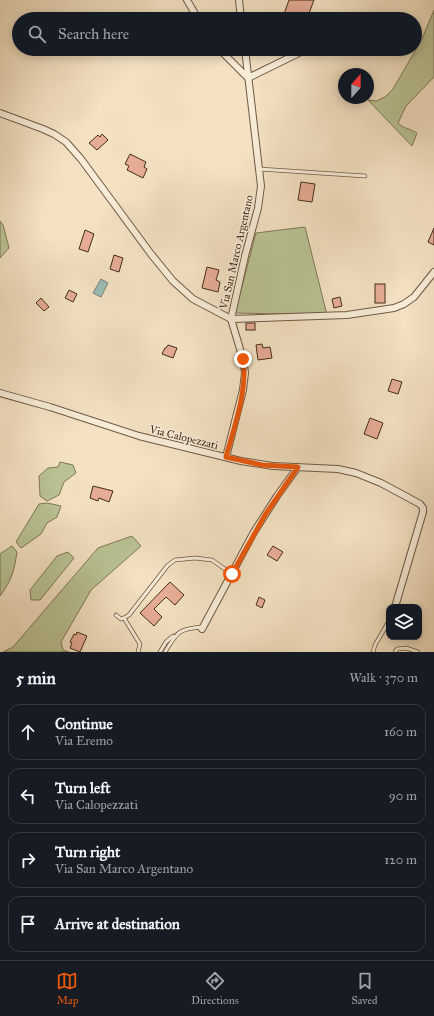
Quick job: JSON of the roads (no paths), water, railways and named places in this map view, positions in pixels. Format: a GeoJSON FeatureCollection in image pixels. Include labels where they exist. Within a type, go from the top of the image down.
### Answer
{"type":"FeatureCollection","features":[{"type":"Feature","properties":{"kind":"street"},"geometry":{"type":"LineString","coordinates":[[187,0],[194,12]]}},
{"type":"Feature","properties":{"kind":"street"},"geometry":{"type":"LineString","coordinates":[[239,0],[240,12]]}},
{"type":"Feature","properties":{"kind":"street"},"geometry":{"type":"LineString","coordinates":[[226,56],[248,78],[293,56]]}},
{"type":"Feature","properties":{"kind":"street","name":"Via San Marco Argentano"},"geometry":{"type":"LineString","coordinates":[[226,457],[243,390],[245,373],[243,359],[231,319],[245,256],[258,208],[261,186],[245,56]]}},
{"type":"Feature","properties":{"kind":"street"},"geometry":{"type":"LineString","coordinates":[[0,113],[43,129],[66,142],[81,159],[151,254],[173,281],[193,299],[231,319],[353,315],[394,308],[404,304],[414,297],[434,272]]}},
{"type":"Feature","properties":{"kind":"street","name":"Via Calopezzati"},"geometry":{"type":"LineString","coordinates":[[0,393],[50,407],[139,436],[226,457],[262,465],[338,469],[356,473],[381,483],[422,506],[423,512],[396,604]]}},
{"type":"Feature","properties":{"kind":"street"},"geometry":{"type":"LineString","coordinates":[[203,628],[265,515],[298,467]]}},
{"type":"Feature","properties":{"kind":"lane"},"geometry":{"type":"LineString","coordinates":[[259,168],[365,176]]}},
{"type":"Feature","properties":{"kind":"lane"},"geometry":{"type":"LineString","coordinates":[[116,615],[121,619],[129,615],[168,565],[175,560],[195,558],[212,560],[232,574]]}},
{"type":"Feature","properties":{"kind":"lane"},"geometry":{"type":"LineString","coordinates":[[124,618],[140,644],[138,652]]}},
{"type":"Feature","properties":{"kind":"lane"},"geometry":{"type":"LineString","coordinates":[[373,652],[375,645],[386,627]]}},
{"type":"Feature","properties":{"kind":"lane"},"geometry":{"type":"LineString","coordinates":[[160,652],[166,642],[176,634],[189,628],[203,628]]}},
{"type":"Feature","properties":{"kind":"lane"},"geometry":{"type":"LineString","coordinates":[[165,652],[176,634]]}},
{"type":"Feature","properties":{"kind":"lane"},"geometry":{"type":"LineString","coordinates":[[395,652],[397,649],[406,648],[418,652]]}},
{"type":"Feature","properties":{"kind":"water"},"geometry":{"type":"Polygon","coordinates":[[[101,279],[108,283],[101,297],[93,293],[101,279]]]}}]}
